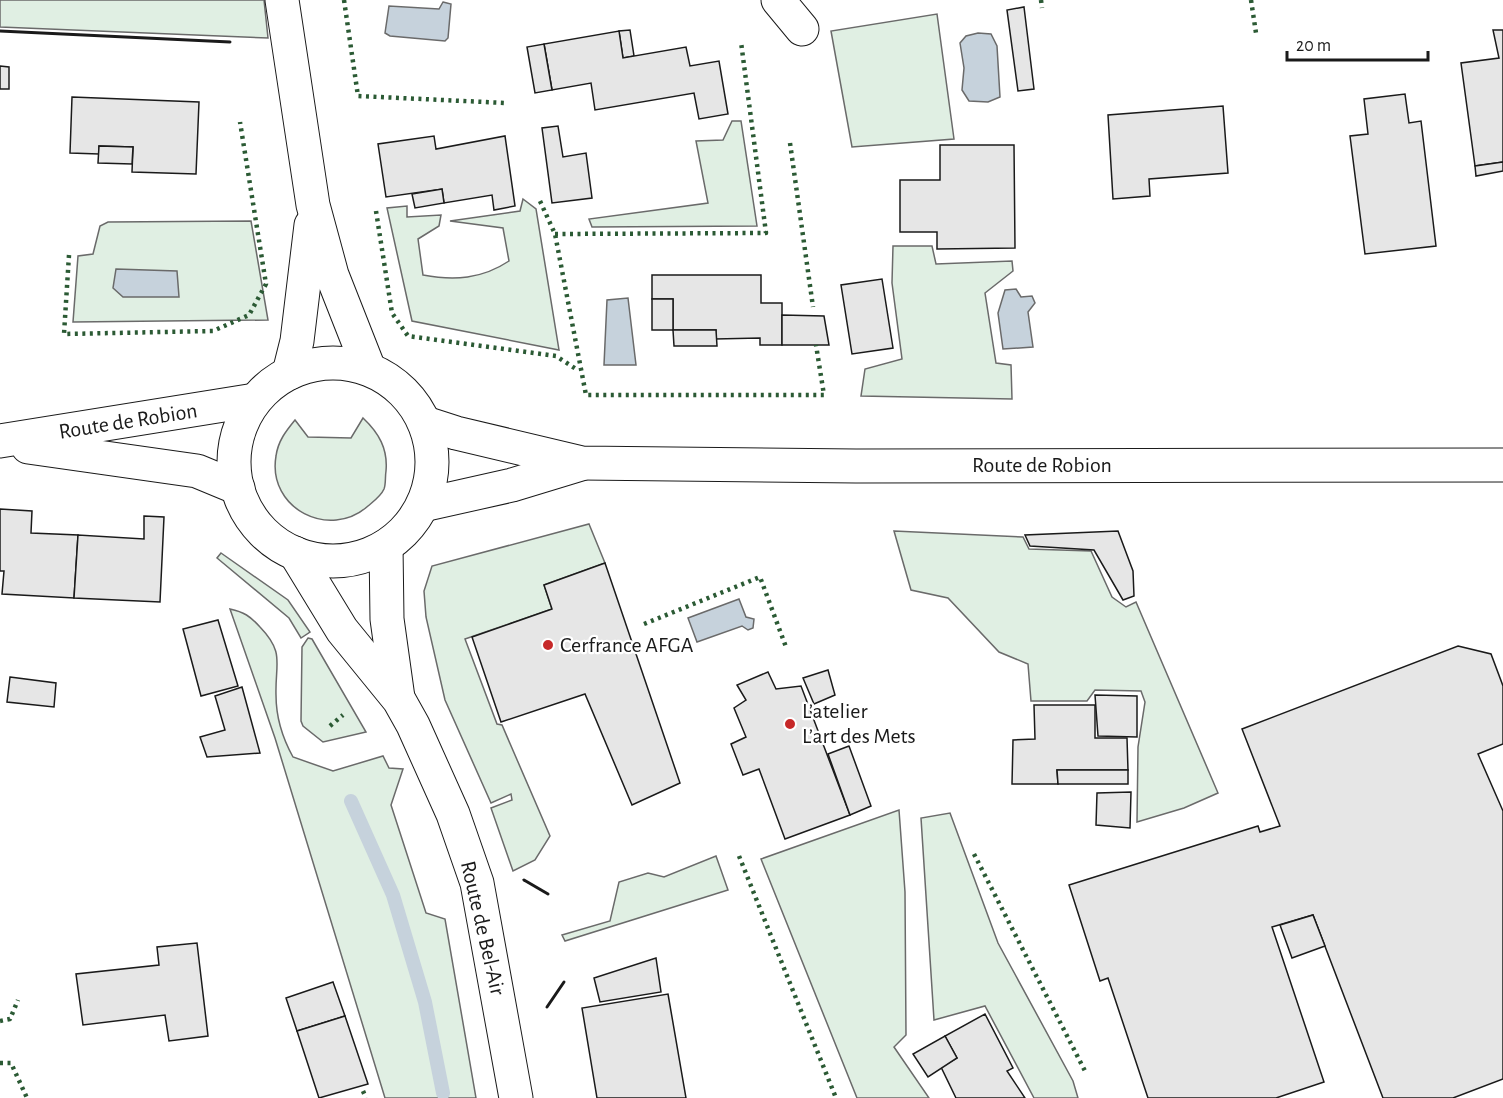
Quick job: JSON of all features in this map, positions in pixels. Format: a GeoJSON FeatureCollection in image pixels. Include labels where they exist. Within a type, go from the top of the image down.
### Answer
{"type":"FeatureCollection","features":[{"type":"Feature","properties":{"kind":"main road"},"geometry":{"type":"LineString","coordinates":[[282,0],[313,205],[332,275],[369,369]]}},
{"type":"Feature","properties":{"kind":"main road"},"geometry":{"type":"LineString","coordinates":[[778,0],[802,29]]}},
{"type":"Feature","properties":{"kind":"main road"},"geometry":{"type":"LineString","coordinates":[[289,373],[300,320],[313,205]]}},
{"type":"Feature","properties":{"kind":"main road"},"geometry":{"type":"LineString","coordinates":[[342,363],[369,369],[392,382],[411,401],[425,423],[432,450],[432,479],[423,505],[413,521],[386,546],[357,558],[326,560],[295,554],[275,543],[246,509],[238,488],[234,457],[240,428],[255,400],[289,373],[315,365],[342,363]]}},
{"type":"Feature","properties":{"kind":"main road","name":"Route de Robion"},"geometry":{"type":"LineString","coordinates":[[0,442],[255,400]]}},
{"type":"Feature","properties":{"kind":"main road","name":"Route de Robion"},"geometry":{"type":"LineString","coordinates":[[425,423],[456,433],[582,464],[1503,465]]}},
{"type":"Feature","properties":{"kind":"main road","name":"Route de Robion"},"geometry":{"type":"LineString","coordinates":[[0,442],[197,471],[238,488]]}},
{"type":"Feature","properties":{"kind":"main road","name":"Route de Robion"},"geometry":{"type":"LineString","coordinates":[[423,505],[512,485],[582,464]]}},
{"type":"Feature","properties":{"kind":"main road","name":"Route de Bel-Air"},"geometry":{"type":"LineString","coordinates":[[386,546],[387,619],[399,700]]}},
{"type":"Feature","properties":{"kind":"main road","name":"Route de Bel-Air"},"geometry":{"type":"LineString","coordinates":[[295,554],[342,630],[399,700],[414,725],[453,814],[477,883],[516,1098]]}},
{"type":"Feature","properties":{"kind":"green space"},"geometry":{"type":"Polygon","coordinates":[[[0,0],[264,0],[268,38],[0,27],[0,0]]]}},
{"type":"Feature","properties":{"kind":"green space"},"geometry":{"type":"Polygon","coordinates":[[[937,14],[954,139],[852,147],[831,31],[937,14]]]}},
{"type":"Feature","properties":{"kind":"green space"},"geometry":{"type":"Polygon","coordinates":[[[732,121],[741,121],[757,226],[592,227],[589,219],[708,203],[696,141],[723,140],[732,121]]]}},
{"type":"Feature","properties":{"kind":"green space"},"geometry":{"type":"Polygon","coordinates":[[[523,199],[536,209],[559,350],[412,321],[387,208],[407,206],[407,217],[441,215],[439,226],[418,239],[423,275],[457,278],[489,272],[509,261],[503,228],[450,221],[520,211],[523,199]]]}},
{"type":"Feature","properties":{"kind":"green space"},"geometry":{"type":"Polygon","coordinates":[[[251,221],[268,320],[73,322],[78,256],[93,254],[100,226],[108,222],[251,221]]]}},
{"type":"Feature","properties":{"kind":"green space"},"geometry":{"type":"Polygon","coordinates":[[[893,246],[932,246],[936,264],[1012,261],[1013,271],[985,293],[996,363],[1011,365],[1012,399],[861,396],[865,369],[902,359],[892,283],[893,246]]]}},
{"type":"Feature","properties":{"kind":"green space"},"geometry":{"type":"Polygon","coordinates":[[[363,418],[378,436],[386,456],[383,492],[353,516],[336,520],[320,519],[304,514],[291,504],[281,491],[276,475],[276,456],[283,436],[295,420],[308,437],[351,438],[363,418]]]}},
{"type":"Feature","properties":{"kind":"green space"},"geometry":{"type":"Polygon","coordinates":[[[589,524],[605,563],[544,585],[552,609],[465,639],[497,724],[502,725],[550,836],[535,860],[513,871],[491,808],[512,800],[511,794],[491,803],[445,700],[426,617],[424,591],[432,566],[589,524]]]}},
{"type":"Feature","properties":{"kind":"green space"},"geometry":{"type":"Polygon","coordinates":[[[894,531],[1023,537],[1029,549],[1091,551],[1112,597],[1126,607],[1136,602],[1218,793],[1184,808],[1137,822],[1138,747],[1145,702],[1141,691],[1095,690],[1087,701],[1031,701],[1028,664],[999,652],[948,598],[911,590],[894,531]]]}},
{"type":"Feature","properties":{"kind":"green space"},"geometry":{"type":"Polygon","coordinates":[[[221,553],[288,600],[310,632],[301,638],[289,618],[217,558],[221,553]]]}},
{"type":"Feature","properties":{"kind":"green space"},"geometry":{"type":"Polygon","coordinates":[[[230,609],[250,617],[273,644],[277,659],[277,711],[283,735],[293,757],[333,771],[383,756],[389,768],[403,769],[391,805],[426,913],[445,919],[476,1098],[385,1098],[275,738],[230,609]]]}},
{"type":"Feature","properties":{"kind":"green space"},"geometry":{"type":"Polygon","coordinates":[[[308,638],[312,639],[366,732],[323,742],[303,726],[301,721],[302,647],[308,638]]]}},
{"type":"Feature","properties":{"kind":"green space"},"geometry":{"type":"Polygon","coordinates":[[[899,810],[905,892],[906,1035],[894,1047],[929,1098],[857,1098],[761,859],[899,810]]]}},
{"type":"Feature","properties":{"kind":"green space"},"geometry":{"type":"Polygon","coordinates":[[[950,813],[998,943],[1073,1081],[1078,1098],[1034,1098],[985,1006],[934,1020],[921,818],[950,813]]]}},
{"type":"Feature","properties":{"kind":"green space"},"geometry":{"type":"Polygon","coordinates":[[[716,856],[728,890],[565,941],[562,935],[610,921],[619,882],[648,873],[664,877],[716,856]]]}},
{"type":"Feature","properties":{"kind":"shaded area"},"geometry":{"type":"Polygon","coordinates":[[[443,2],[451,4],[448,38],[445,41],[390,36],[385,33],[389,6],[439,9],[443,2]]]}},
{"type":"Feature","properties":{"kind":"shaded area"},"geometry":{"type":"Polygon","coordinates":[[[978,33],[991,34],[997,46],[1000,97],[988,102],[969,101],[962,90],[964,68],[960,43],[966,36],[978,33]]]}},
{"type":"Feature","properties":{"kind":"shaded area"},"geometry":{"type":"Polygon","coordinates":[[[116,269],[177,271],[179,297],[123,297],[113,288],[116,269]]]}},
{"type":"Feature","properties":{"kind":"shaded area"},"geometry":{"type":"Polygon","coordinates":[[[1016,289],[1021,297],[1032,296],[1035,303],[1028,312],[1033,347],[1003,349],[998,313],[1005,290],[1016,289]]]}},
{"type":"Feature","properties":{"kind":"shaded area"},"geometry":{"type":"Polygon","coordinates":[[[628,298],[636,365],[604,365],[607,300],[628,298]]]}},
{"type":"Feature","properties":{"kind":"shaded area"},"geometry":{"type":"Polygon","coordinates":[[[739,599],[746,617],[754,619],[753,628],[748,630],[742,626],[697,642],[688,618],[739,599]]]}},
{"type":"Feature","properties":{"kind":"building"},"geometry":{"type":"Polygon","coordinates":[[[1024,7],[1034,89],[1018,91],[1007,10],[1024,7]]]}},
{"type":"Feature","properties":{"kind":"building"},"geometry":{"type":"Polygon","coordinates":[[[630,30],[634,56],[623,58],[619,31],[630,30]]]}},
{"type":"Feature","properties":{"kind":"building"},"geometry":{"type":"Polygon","coordinates":[[[1493,30],[1503,30],[1503,162],[1475,166],[1461,63],[1499,58],[1493,30]]]}},
{"type":"Feature","properties":{"kind":"building"},"geometry":{"type":"Polygon","coordinates":[[[619,31],[623,58],[686,47],[690,66],[719,61],[728,114],[699,119],[694,93],[595,110],[591,83],[552,90],[544,44],[619,31]]]}},
{"type":"Feature","properties":{"kind":"building"},"geometry":{"type":"Polygon","coordinates":[[[544,44],[552,90],[535,93],[527,47],[544,44]]]}},
{"type":"Feature","properties":{"kind":"building"},"geometry":{"type":"Polygon","coordinates":[[[0,66],[9,67],[9,89],[0,89],[0,66]]]}},
{"type":"Feature","properties":{"kind":"building"},"geometry":{"type":"Polygon","coordinates":[[[1405,94],[1409,123],[1421,121],[1436,246],[1365,254],[1350,136],[1368,134],[1364,99],[1405,94]]]}},
{"type":"Feature","properties":{"kind":"building"},"geometry":{"type":"Polygon","coordinates":[[[72,97],[199,102],[196,174],[132,172],[133,147],[99,146],[99,154],[70,153],[72,97]]]}},
{"type":"Feature","properties":{"kind":"building"},"geometry":{"type":"Polygon","coordinates":[[[1223,106],[1228,173],[1149,179],[1150,196],[1113,199],[1108,115],[1223,106]]]}},
{"type":"Feature","properties":{"kind":"building"},"geometry":{"type":"Polygon","coordinates":[[[558,126],[563,157],[586,153],[592,198],[552,203],[542,128],[558,126]]]}},
{"type":"Feature","properties":{"kind":"building"},"geometry":{"type":"Polygon","coordinates":[[[434,136],[436,149],[505,136],[515,206],[494,210],[492,195],[444,203],[442,189],[386,197],[378,144],[434,136]]]}},
{"type":"Feature","properties":{"kind":"building"},"geometry":{"type":"Polygon","coordinates":[[[940,145],[1014,145],[1015,248],[937,249],[937,232],[900,232],[900,180],[940,180],[940,145]]]}},
{"type":"Feature","properties":{"kind":"building"},"geometry":{"type":"Polygon","coordinates":[[[99,146],[133,147],[132,164],[98,163],[99,146]]]}},
{"type":"Feature","properties":{"kind":"building"},"geometry":{"type":"Polygon","coordinates":[[[1503,162],[1503,171],[1476,176],[1475,166],[1503,162]]]}},
{"type":"Feature","properties":{"kind":"building"},"geometry":{"type":"Polygon","coordinates":[[[442,189],[444,203],[415,208],[412,194],[442,189]]]}},
{"type":"Feature","properties":{"kind":"building"},"geometry":{"type":"Polygon","coordinates":[[[652,275],[761,275],[761,303],[782,303],[782,345],[760,345],[760,338],[715,339],[716,330],[673,330],[673,299],[652,299],[652,275]]]}},
{"type":"Feature","properties":{"kind":"building"},"geometry":{"type":"Polygon","coordinates":[[[882,279],[893,348],[852,354],[841,285],[882,279]]]}},
{"type":"Feature","properties":{"kind":"building"},"geometry":{"type":"Polygon","coordinates":[[[652,299],[673,299],[673,330],[652,330],[652,299]]]}},
{"type":"Feature","properties":{"kind":"building"},"geometry":{"type":"Polygon","coordinates":[[[782,315],[824,316],[829,345],[782,345],[782,315]]]}},
{"type":"Feature","properties":{"kind":"building"},"geometry":{"type":"Polygon","coordinates":[[[673,330],[716,330],[717,346],[674,346],[673,330]]]}},
{"type":"Feature","properties":{"kind":"building"},"geometry":{"type":"Polygon","coordinates":[[[0,509],[32,511],[31,533],[78,535],[74,598],[2,594],[4,571],[0,571],[0,509]]]}},
{"type":"Feature","properties":{"kind":"building"},"geometry":{"type":"Polygon","coordinates":[[[144,516],[164,517],[160,602],[74,598],[78,535],[144,539],[144,516]]]}},
{"type":"Feature","properties":{"kind":"building"},"geometry":{"type":"Polygon","coordinates":[[[1118,531],[1133,571],[1134,596],[1123,600],[1094,550],[1030,546],[1025,535],[1118,531]]]}},
{"type":"Feature","properties":{"kind":"building"},"geometry":{"type":"Polygon","coordinates":[[[605,563],[680,783],[632,805],[585,694],[501,722],[472,637],[552,609],[544,585],[605,563]]]}},
{"type":"Feature","properties":{"kind":"building"},"geometry":{"type":"Polygon","coordinates":[[[218,620],[238,686],[201,696],[183,629],[218,620]]]}},
{"type":"Feature","properties":{"kind":"building"},"geometry":{"type":"Polygon","coordinates":[[[1458,646],[1491,654],[1503,686],[1503,744],[1478,754],[1503,811],[1503,1079],[1453,1098],[1383,1098],[1313,915],[1272,927],[1324,1082],[1276,1098],[1148,1098],[1108,978],[1100,981],[1069,885],[1258,826],[1260,832],[1280,826],[1242,729],[1458,646]]]}},
{"type":"Feature","properties":{"kind":"building"},"geometry":{"type":"Polygon","coordinates":[[[828,670],[835,695],[814,704],[803,678],[828,670]]]}},
{"type":"Feature","properties":{"kind":"building"},"geometry":{"type":"Polygon","coordinates":[[[768,672],[776,689],[801,686],[850,815],[785,839],[759,769],[743,775],[731,744],[746,737],[734,708],[746,700],[737,685],[768,672]]]}},
{"type":"Feature","properties":{"kind":"building"},"geometry":{"type":"Polygon","coordinates":[[[10,677],[56,683],[54,707],[7,702],[10,677]]]}},
{"type":"Feature","properties":{"kind":"building"},"geometry":{"type":"Polygon","coordinates":[[[242,687],[260,753],[207,757],[200,737],[225,730],[215,696],[242,687]]]}},
{"type":"Feature","properties":{"kind":"building"},"geometry":{"type":"Polygon","coordinates":[[[1095,695],[1137,696],[1137,737],[1098,736],[1095,695]]]}},
{"type":"Feature","properties":{"kind":"building"},"geometry":{"type":"Polygon","coordinates":[[[1034,705],[1095,705],[1095,738],[1127,738],[1128,770],[1057,770],[1058,784],[1012,784],[1013,740],[1035,739],[1034,705]]]}},
{"type":"Feature","properties":{"kind":"building"},"geometry":{"type":"Polygon","coordinates":[[[849,746],[871,806],[850,815],[828,754],[849,746]]]}},
{"type":"Feature","properties":{"kind":"building"},"geometry":{"type":"Polygon","coordinates":[[[1057,770],[1128,770],[1128,784],[1058,784],[1057,770]]]}},
{"type":"Feature","properties":{"kind":"building"},"geometry":{"type":"Polygon","coordinates":[[[1131,792],[1130,828],[1096,825],[1097,793],[1131,792]]]}},
{"type":"Feature","properties":{"kind":"building"},"geometry":{"type":"Polygon","coordinates":[[[1313,915],[1325,946],[1292,958],[1280,925],[1313,915]]]}},
{"type":"Feature","properties":{"kind":"building"},"geometry":{"type":"Polygon","coordinates":[[[197,943],[208,1036],[169,1041],[165,1015],[83,1025],[76,974],[159,965],[157,947],[197,943]]]}},
{"type":"Feature","properties":{"kind":"building"},"geometry":{"type":"Polygon","coordinates":[[[656,958],[661,992],[600,1002],[594,978],[656,958]]]}},
{"type":"Feature","properties":{"kind":"building"},"geometry":{"type":"Polygon","coordinates":[[[333,982],[345,1016],[297,1031],[286,998],[333,982]]]}},
{"type":"Feature","properties":{"kind":"building"},"geometry":{"type":"Polygon","coordinates":[[[668,994],[686,1098],[597,1098],[582,1008],[668,994]]]}},
{"type":"Feature","properties":{"kind":"building"},"geometry":{"type":"Polygon","coordinates":[[[985,1014],[1013,1068],[1007,1071],[1025,1098],[956,1098],[941,1067],[957,1058],[945,1036],[985,1014]]]}},
{"type":"Feature","properties":{"kind":"building"},"geometry":{"type":"Polygon","coordinates":[[[345,1016],[368,1084],[319,1098],[297,1031],[345,1016]]]}},
{"type":"Feature","properties":{"kind":"building"},"geometry":{"type":"Polygon","coordinates":[[[945,1036],[957,1058],[928,1077],[913,1054],[945,1036]]]}},
{"type":"Feature","properties":{"kind":"waterway"},"geometry":{"type":"LineString","coordinates":[[351,801],[393,895],[425,1002],[443,1093]]}},
{"type":"Feature","properties":{"kind":"hedge"},"geometry":{"type":"LineString","coordinates":[[344,0],[358,96],[506,103]]}},
{"type":"Feature","properties":{"kind":"hedge"},"geometry":{"type":"LineString","coordinates":[[1041,0],[1042,8]]}},
{"type":"Feature","properties":{"kind":"hedge"},"geometry":{"type":"LineString","coordinates":[[1251,0],[1256,33]]}},
{"type":"Feature","properties":{"kind":"hedge"},"geometry":{"type":"LineString","coordinates":[[555,234],[766,233],[741,42]]}},
{"type":"Feature","properties":{"kind":"hedge"},"geometry":{"type":"LineString","coordinates":[[69,255],[64,334],[213,331],[249,315],[266,284],[240,122]]}},
{"type":"Feature","properties":{"kind":"hedge"},"geometry":{"type":"LineString","coordinates":[[790,143],[813,307]]}},
{"type":"Feature","properties":{"kind":"hedge"},"geometry":{"type":"LineString","coordinates":[[540,201],[555,234],[586,395],[824,395],[816,345]]}},
{"type":"Feature","properties":{"kind":"hedge"},"geometry":{"type":"LineString","coordinates":[[376,211],[392,313],[408,336],[556,356],[576,369]]}},
{"type":"Feature","properties":{"kind":"hedge"},"geometry":{"type":"LineString","coordinates":[[644,624],[760,577],[786,647]]}},
{"type":"Feature","properties":{"kind":"hedge"},"geometry":{"type":"LineString","coordinates":[[330,726],[343,715]]}},
{"type":"Feature","properties":{"kind":"hedge"},"geometry":{"type":"LineString","coordinates":[[974,854],[1085,1071]]}},
{"type":"Feature","properties":{"kind":"hedge"},"geometry":{"type":"LineString","coordinates":[[739,856],[836,1098]]}},
{"type":"Feature","properties":{"kind":"hedge"},"geometry":{"type":"LineString","coordinates":[[0,1021],[10,1019],[18,1000]]}},
{"type":"Feature","properties":{"kind":"hedge"},"geometry":{"type":"LineString","coordinates":[[0,1063],[11,1063],[27,1098]]}},
{"type":"Feature","properties":{"kind":"hedge"},"geometry":{"type":"LineString","coordinates":[[363,1091],[366,1098]]}},
{"type":"Feature","properties":{"kind":"wall"},"geometry":{"type":"LineString","coordinates":[[0,31],[230,42]]}},
{"type":"Feature","properties":{"kind":"wall"},"geometry":{"type":"LineString","coordinates":[[524,880],[548,894]]}},
{"type":"Feature","properties":{"kind":"wall"},"geometry":{"type":"LineString","coordinates":[[547,1007],[564,982]]}},
{"type":"Feature","properties":{"kind":"place","name":"Cerfrance AFGA"},"geometry":{"type":"Point","coordinates":[548,645]}},
{"type":"Feature","properties":{"kind":"place","name":"L’atelier L’art des Mets"},"geometry":{"type":"Point","coordinates":[790,724]}}]}
